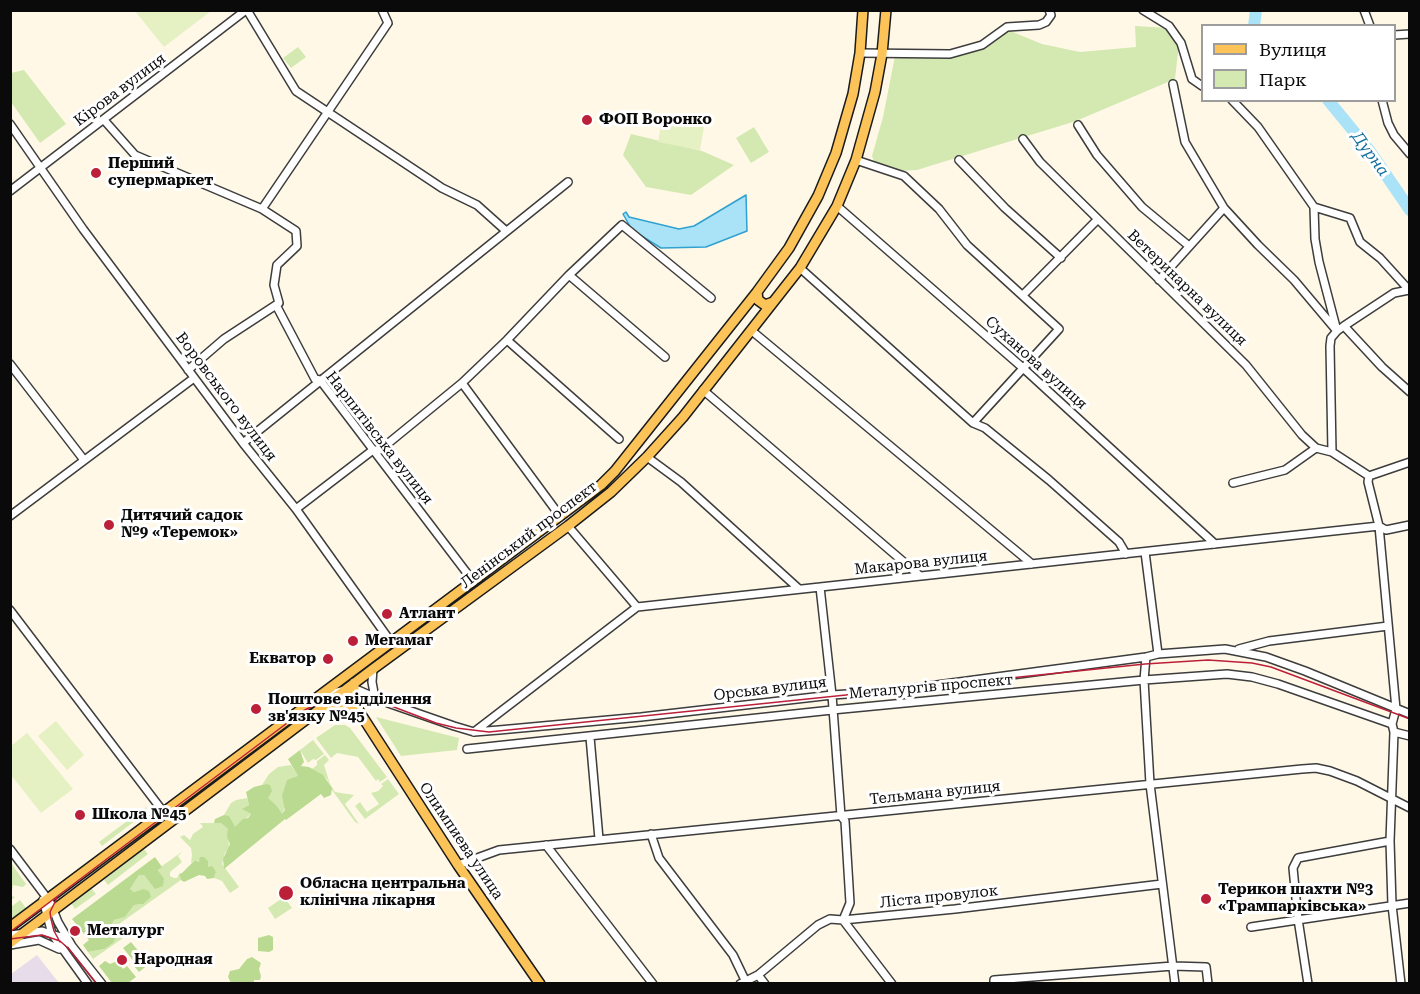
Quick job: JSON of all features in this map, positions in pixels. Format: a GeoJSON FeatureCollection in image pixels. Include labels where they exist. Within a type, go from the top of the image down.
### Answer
{"type":"FeatureCollection","features":[{"type":"Feature","properties":{"kind":"main road","name":"Ленінський проспект"},"geometry":{"type":"LineString","coordinates":[[10,927],[45,898],[164,813],[560,516],[601,485],[615,471],[757,292],[789,248],[818,196],[836,153],[853,94],[860,53],[862,10]]}},
{"type":"Feature","properties":{"kind":"main road","name":"Ленінський проспект"},"geometry":{"type":"LineString","coordinates":[[352,689],[373,669],[611,492],[647,458],[752,330],[800,268],[837,206],[856,160],[871,111],[882,54],[886,10]]}},
{"type":"Feature","properties":{"kind":"main road"},"geometry":{"type":"LineString","coordinates":[[757,292],[758,300],[765,305],[773,302]]}},
{"type":"Feature","properties":{"kind":"main road"},"geometry":{"type":"LineString","coordinates":[[747,305],[755,303],[762,309],[759,321]]}},
{"type":"Feature","properties":{"kind":"main road"},"geometry":{"type":"LineString","coordinates":[[10,944],[322,709],[352,689],[357,674],[372,657]]}},
{"type":"Feature","properties":{"kind":"main road"},"geometry":{"type":"LineString","coordinates":[[352,689],[360,713]]}},
{"type":"Feature","properties":{"kind":"main road"},"geometry":{"type":"LineString","coordinates":[[322,709],[344,705],[360,713]]}},
{"type":"Feature","properties":{"kind":"main road","name":"Олимпиева улица"},"geometry":{"type":"LineString","coordinates":[[360,713],[458,865],[540,984]]}},
{"type":"Feature","properties":{"kind":"street"},"geometry":{"type":"LineString","coordinates":[[246,10],[296,91],[442,188],[477,205],[505,230]]}},
{"type":"Feature","properties":{"kind":"street","name":"Кірова вулиця"},"geometry":{"type":"LineString","coordinates":[[10,191],[246,10]]}},
{"type":"Feature","properties":{"kind":"street"},"geometry":{"type":"LineString","coordinates":[[262,210],[388,23],[382,10]]}},
{"type":"Feature","properties":{"kind":"street"},"geometry":{"type":"LineString","coordinates":[[860,53],[950,54],[982,45],[1007,27],[1039,25],[1046,22],[1051,15],[1049,10]]}},
{"type":"Feature","properties":{"kind":"street"},"geometry":{"type":"LineString","coordinates":[[1143,10],[1170,26],[1181,43],[1192,79],[1201,85]]}},
{"type":"Feature","properties":{"kind":"street"},"geometry":{"type":"LineString","coordinates":[[1173,84],[1185,142],[1224,208],[1294,280],[1337,331]]}},
{"type":"Feature","properties":{"kind":"street"},"geometry":{"type":"LineString","coordinates":[[1234,102],[1258,127],[1314,207],[1315,239],[1319,262],[1337,331]]}},
{"type":"Feature","properties":{"kind":"street"},"geometry":{"type":"LineString","coordinates":[[1383,102],[1394,135],[1410,154]]}},
{"type":"Feature","properties":{"kind":"street"},"geometry":{"type":"LineString","coordinates":[[104,120],[135,155],[262,210],[296,231],[297,246],[277,265],[274,285],[279,303],[224,339],[188,370]]}},
{"type":"Feature","properties":{"kind":"street","name":"Воровського вулиця"},"geometry":{"type":"LineString","coordinates":[[10,124],[188,370],[296,509],[391,642]]}},
{"type":"Feature","properties":{"kind":"street"},"geometry":{"type":"LineString","coordinates":[[1078,125],[1097,155],[1142,207],[1189,246]]}},
{"type":"Feature","properties":{"kind":"street","name":"Ветеринарна вулиця"},"geometry":{"type":"LineString","coordinates":[[1023,139],[1040,162],[1246,365],[1302,435],[1316,448]]}},
{"type":"Feature","properties":{"kind":"street"},"geometry":{"type":"LineString","coordinates":[[856,160],[904,176],[939,209],[967,245],[1059,329],[973,423]]}},
{"type":"Feature","properties":{"kind":"street"},"geometry":{"type":"LineString","coordinates":[[959,160],[1005,208],[1061,258]]}},
{"type":"Feature","properties":{"kind":"street"},"geometry":{"type":"LineString","coordinates":[[243,443],[505,230],[568,182]]}},
{"type":"Feature","properties":{"kind":"street","name":"Суханова вулиця"},"geometry":{"type":"LineString","coordinates":[[837,206],[1023,368],[1215,544]]}},
{"type":"Feature","properties":{"kind":"street"},"geometry":{"type":"LineString","coordinates":[[1314,207],[1350,218],[1360,242],[1380,258],[1409,290]]}},
{"type":"Feature","properties":{"kind":"street"},"geometry":{"type":"LineString","coordinates":[[1160,280],[1224,208]]}},
{"type":"Feature","properties":{"kind":"street"},"geometry":{"type":"LineString","coordinates":[[1023,295],[1098,220]]}},
{"type":"Feature","properties":{"kind":"street"},"geometry":{"type":"LineString","coordinates":[[296,509],[373,450],[380,450],[462,383],[507,340],[568,275],[622,225],[711,298]]}},
{"type":"Feature","properties":{"kind":"street"},"geometry":{"type":"LineString","coordinates":[[800,268],[973,423],[985,428],[1049,480],[1119,542],[1126,554]]}},
{"type":"Feature","properties":{"kind":"street"},"geometry":{"type":"LineString","coordinates":[[568,275],[665,357]]}},
{"type":"Feature","properties":{"kind":"street"},"geometry":{"type":"LineString","coordinates":[[1332,452],[1331,338],[1344,326],[1394,293],[1409,290]]}},
{"type":"Feature","properties":{"kind":"street","name":"Нарпитівська вулиця"},"geometry":{"type":"LineString","coordinates":[[276,305],[315,379],[320,380],[473,581]]}},
{"type":"Feature","properties":{"kind":"street"},"geometry":{"type":"LineString","coordinates":[[1344,326],[1382,367],[1410,392]]}},
{"type":"Feature","properties":{"kind":"street"},"geometry":{"type":"LineString","coordinates":[[752,330],[1032,564]]}},
{"type":"Feature","properties":{"kind":"street"},"geometry":{"type":"LineString","coordinates":[[507,340],[619,439]]}},
{"type":"Feature","properties":{"kind":"street"},"geometry":{"type":"LineString","coordinates":[[10,364],[84,460]]}},
{"type":"Feature","properties":{"kind":"street"},"geometry":{"type":"LineString","coordinates":[[10,516],[194,378]]}},
{"type":"Feature","properties":{"kind":"street"},"geometry":{"type":"LineString","coordinates":[[462,383],[560,516]]}},
{"type":"Feature","properties":{"kind":"street"},"geometry":{"type":"LineString","coordinates":[[704,390],[920,576]]}},
{"type":"Feature","properties":{"kind":"street"},"geometry":{"type":"LineString","coordinates":[[1233,483],[1285,470],[1316,448],[1332,452],[1369,476],[1379,526],[1396,709],[1392,724],[1394,732],[1390,841],[1392,905],[1401,984]]}},
{"type":"Feature","properties":{"kind":"street"},"geometry":{"type":"LineString","coordinates":[[647,458],[681,482],[799,589]]}},
{"type":"Feature","properties":{"kind":"street"},"geometry":{"type":"LineString","coordinates":[[1369,476],[1410,462]]}},
{"type":"Feature","properties":{"kind":"street","name":"Макарова вулиця"},"geometry":{"type":"LineString","coordinates":[[637,607],[1379,526],[1386,530],[1410,525]]}},
{"type":"Feature","properties":{"kind":"street"},"geometry":{"type":"LineString","coordinates":[[474,732],[637,607],[568,526]]}},
{"type":"Feature","properties":{"kind":"street"},"geometry":{"type":"LineString","coordinates":[[1145,552],[1158,654]]}},
{"type":"Feature","properties":{"kind":"street"},"geometry":{"type":"LineString","coordinates":[[820,587],[832,695],[841,816],[845,821],[850,903],[843,920],[892,984]]}},
{"type":"Feature","properties":{"kind":"street"},"geometry":{"type":"LineString","coordinates":[[10,610],[171,822]]}},
{"type":"Feature","properties":{"kind":"street","name":"Орська вулиця"},"geometry":{"type":"LineString","coordinates":[[1238,650],[1269,641],[1388,626]]}},
{"type":"Feature","properties":{"kind":"street","name":"Орська вулиця"},"geometry":{"type":"LineString","coordinates":[[352,689],[474,732],[629,718],[832,695],[892,691],[1158,654],[1225,649],[1238,650],[1305,671],[1410,714]]}},
{"type":"Feature","properties":{"kind":"street"},"geometry":{"type":"LineString","coordinates":[[1146,657],[1144,680],[1150,784],[1175,984]]}},
{"type":"Feature","properties":{"kind":"street"},"geometry":{"type":"LineString","coordinates":[[373,669],[374,693],[380,700]]}},
{"type":"Feature","properties":{"kind":"street","name":"Металургів проспект"},"geometry":{"type":"LineString","coordinates":[[467,749],[832,710],[1227,674],[1252,677],[1278,684],[1392,724]]}},
{"type":"Feature","properties":{"kind":"street"},"geometry":{"type":"LineString","coordinates":[[308,704],[324,695],[352,689]]}},
{"type":"Feature","properties":{"kind":"street"},"geometry":{"type":"LineString","coordinates":[[1394,732],[1410,735]]}},
{"type":"Feature","properties":{"kind":"street"},"geometry":{"type":"LineString","coordinates":[[590,737],[599,839]]}},
{"type":"Feature","properties":{"kind":"street","name":"Тельмана вулиця"},"geometry":{"type":"LineString","coordinates":[[458,865],[499,850],[1316,768],[1357,782],[1410,808]]}},
{"type":"Feature","properties":{"kind":"street"},"geometry":{"type":"LineString","coordinates":[[651,834],[659,858],[733,955],[742,982]]}},
{"type":"Feature","properties":{"kind":"street"},"geometry":{"type":"LineString","coordinates":[[1308,984],[1293,868],[1298,858],[1390,841]]}},
{"type":"Feature","properties":{"kind":"street"},"geometry":{"type":"LineString","coordinates":[[546,845],[653,984]]}},
{"type":"Feature","properties":{"kind":"street"},"geometry":{"type":"LineString","coordinates":[[10,849],[45,898],[50,913],[52,934],[88,984]]}},
{"type":"Feature","properties":{"kind":"street","name":"Ліста провулок"},"geometry":{"type":"LineString","coordinates":[[742,982],[758,975],[818,926],[830,919],[843,920],[955,909],[1161,884]]}},
{"type":"Feature","properties":{"kind":"street"},"geometry":{"type":"LineString","coordinates":[[1251,927],[1410,903]]}},
{"type":"Feature","properties":{"kind":"street"},"geometry":{"type":"LineString","coordinates":[[50,913],[102,984]]}},
{"type":"Feature","properties":{"kind":"street"},"geometry":{"type":"LineString","coordinates":[[10,934],[34,931],[52,934],[72,946]]}},
{"type":"Feature","properties":{"kind":"street"},"geometry":{"type":"LineString","coordinates":[[10,944],[39,940],[53,945],[67,957]]}},
{"type":"Feature","properties":{"kind":"street"},"geometry":{"type":"LineString","coordinates":[[994,984],[994,980],[1173,966],[1206,967],[1208,984]]}},
{"type":"Feature","properties":{"kind":"street"},"geometry":{"type":"LineString","coordinates":[[758,975],[765,984]]}},
{"type":"Feature","properties":{"kind":"shaded area"},"geometry":{"type":"Polygon","coordinates":[[[37,955],[59,983],[11,983],[11,974],[37,955]]]}},
{"type":"Feature","properties":{"kind":"green space"},"geometry":{"type":"Polygon","coordinates":[[[211,10],[164,47],[135,11],[211,10]]]}},
{"type":"Feature","properties":{"kind":"green space"},"geometry":{"type":"Polygon","coordinates":[[[1135,26],[1169,28],[1179,44],[1175,79],[1076,121],[917,170],[898,171],[875,164],[872,156],[883,117],[895,56],[951,57],[984,48],[1008,30],[1042,44],[1080,52],[1136,47],[1135,26]]]}},
{"type":"Feature","properties":{"kind":"green space"},"geometry":{"type":"Polygon","coordinates":[[[298,47],[306,57],[291,68],[283,58],[298,47]]]}},
{"type":"Feature","properties":{"kind":"green space"},"geometry":{"type":"Polygon","coordinates":[[[24,70],[66,124],[40,143],[11,102],[11,73],[24,70]]]}},
{"type":"Feature","properties":{"kind":"green space"},"geometry":{"type":"Polygon","coordinates":[[[662,119],[704,127],[700,150],[658,142],[662,119]]]}},
{"type":"Feature","properties":{"kind":"green space"},"geometry":{"type":"Polygon","coordinates":[[[754,127],[769,152],[751,163],[736,138],[754,127]]]}},
{"type":"Feature","properties":{"kind":"green space"},"geometry":{"type":"Polygon","coordinates":[[[631,134],[702,151],[734,165],[691,195],[646,187],[623,155],[631,134]]]}},
{"type":"Feature","properties":{"kind":"green space"},"geometry":{"type":"Polygon","coordinates":[[[376,717],[459,738],[457,750],[401,756],[376,717]]]}},
{"type":"Feature","properties":{"kind":"green space"},"geometry":{"type":"Polygon","coordinates":[[[56,721],[84,755],[67,770],[38,736],[56,721]]]}},
{"type":"Feature","properties":{"kind":"green space"},"geometry":{"type":"Polygon","coordinates":[[[335,725],[345,725],[350,728],[387,777],[380,782],[378,779],[376,781],[358,757],[337,753],[331,758],[316,738],[335,725]]]}},
{"type":"Feature","properties":{"kind":"green space"},"geometry":{"type":"Polygon","coordinates":[[[27,733],[73,789],[41,813],[11,775],[11,746],[27,733]]]}},
{"type":"Feature","properties":{"kind":"green space"},"geometry":{"type":"Polygon","coordinates":[[[313,740],[324,754],[308,763],[300,750],[313,740]]]}},
{"type":"Feature","properties":{"kind":"green space"},"geometry":{"type":"Polygon","coordinates":[[[300,750],[304,762],[301,766],[309,767],[323,775],[332,788],[331,795],[324,798],[321,794],[285,819],[224,869],[223,859],[230,844],[227,837],[228,829],[221,823],[214,823],[215,819],[224,815],[229,816],[235,827],[251,814],[242,809],[249,805],[246,792],[266,784],[270,785],[272,791],[268,798],[282,814],[285,810],[282,796],[287,780],[298,776],[288,759],[300,750]]]}},
{"type":"Feature","properties":{"kind":"green space"},"geometry":{"type":"Polygon","coordinates":[[[325,755],[329,760],[324,765],[335,792],[354,795],[345,804],[359,824],[355,822],[332,790],[327,779],[312,769],[325,755]]]}},
{"type":"Feature","properties":{"kind":"green space"},"geometry":{"type":"Polygon","coordinates":[[[291,765],[298,776],[282,815],[277,806],[267,798],[266,784],[262,785],[269,774],[278,767],[291,765]]]}},
{"type":"Feature","properties":{"kind":"green space"},"geometry":{"type":"Polygon","coordinates":[[[388,779],[399,794],[365,819],[355,806],[360,802],[367,812],[379,804],[371,793],[378,791],[383,786],[381,784],[388,779]]]}},
{"type":"Feature","properties":{"kind":"green space"},"geometry":{"type":"Polygon","coordinates":[[[247,798],[249,805],[243,809],[251,814],[235,828],[224,815],[231,803],[247,798]]]}},
{"type":"Feature","properties":{"kind":"green space"},"geometry":{"type":"Polygon","coordinates":[[[146,807],[148,811],[102,846],[99,842],[146,807]]]}},
{"type":"Feature","properties":{"kind":"green space"},"geometry":{"type":"Polygon","coordinates":[[[200,823],[221,823],[228,829],[229,848],[222,864],[239,887],[230,893],[222,881],[214,878],[216,872],[207,864],[195,860],[191,863],[191,848],[180,837],[184,835],[190,840],[193,834],[203,827],[200,823]]]}},
{"type":"Feature","properties":{"kind":"green space"},"geometry":{"type":"Polygon","coordinates":[[[143,848],[148,854],[108,885],[104,880],[143,848]]]}},
{"type":"Feature","properties":{"kind":"green space"},"geometry":{"type":"Polygon","coordinates":[[[183,851],[178,856],[182,862],[170,872],[170,876],[174,878],[177,878],[179,874],[181,880],[119,924],[126,936],[93,959],[88,952],[104,949],[114,920],[125,917],[134,905],[143,904],[143,889],[134,892],[130,889],[139,875],[144,875],[150,882],[164,881],[158,869],[183,851]]]}},
{"type":"Feature","properties":{"kind":"green space"},"geometry":{"type":"Polygon","coordinates":[[[155,857],[162,867],[158,870],[164,879],[163,886],[155,889],[144,875],[139,875],[130,889],[134,892],[143,889],[149,891],[151,897],[143,904],[134,905],[125,917],[114,920],[111,927],[116,937],[113,943],[104,949],[88,952],[83,945],[89,940],[72,919],[155,857]]]}},
{"type":"Feature","properties":{"kind":"green space"},"geometry":{"type":"Polygon","coordinates":[[[200,857],[204,857],[208,861],[208,867],[212,866],[216,872],[214,878],[207,879],[199,875],[184,882],[181,880],[179,874],[195,860],[199,862],[200,857]]]}},
{"type":"Feature","properties":{"kind":"green space"},"geometry":{"type":"Polygon","coordinates":[[[11,863],[26,884],[23,887],[13,885],[11,896],[11,863]]]}},
{"type":"Feature","properties":{"kind":"green space"},"geometry":{"type":"Polygon","coordinates":[[[91,888],[96,894],[75,909],[71,903],[91,888]]]}},
{"type":"Feature","properties":{"kind":"green space"},"geometry":{"type":"Polygon","coordinates":[[[284,897],[292,908],[275,919],[268,908],[284,897]]]}},
{"type":"Feature","properties":{"kind":"green space"},"geometry":{"type":"Polygon","coordinates":[[[20,900],[26,908],[11,920],[11,907],[20,900]]]}},
{"type":"Feature","properties":{"kind":"green space"},"geometry":{"type":"Polygon","coordinates":[[[269,935],[273,937],[273,950],[258,951],[258,938],[269,935]]]}},
{"type":"Feature","properties":{"kind":"green space"},"geometry":{"type":"Polygon","coordinates":[[[131,942],[149,964],[139,972],[134,966],[136,964],[123,948],[131,942]]]}},
{"type":"Feature","properties":{"kind":"green space"},"geometry":{"type":"Polygon","coordinates":[[[252,957],[261,963],[260,980],[254,980],[254,983],[231,983],[228,977],[230,971],[239,969],[247,959],[252,957]]]}},
{"type":"Feature","properties":{"kind":"green space"},"geometry":{"type":"Polygon","coordinates":[[[105,961],[110,964],[117,961],[123,969],[127,966],[136,977],[128,983],[112,983],[99,966],[105,961]]]}},
{"type":"Feature","properties":{"kind":"water"},"geometry":{"type":"Polygon","coordinates":[[[746,195],[747,231],[706,247],[661,248],[632,230],[623,214],[626,212],[629,217],[679,229],[694,226],[746,195]]]}},
{"type":"Feature","properties":{"kind":"waterway","name":"Дурна"},"geometry":{"type":"LineString","coordinates":[[1254,24],[1256,10]]}},
{"type":"Feature","properties":{"kind":"waterway","name":"Дурна"},"geometry":{"type":"LineString","coordinates":[[1330,102],[1369,150],[1410,210]]}},
{"type":"Feature","properties":{"kind":"tram line"},"geometry":{"type":"LineString","coordinates":[[10,932],[303,711],[326,699],[338,696],[365,696],[436,723],[489,732],[1145,664],[1208,660],[1252,663],[1271,667],[1410,719]]}},
{"type":"Feature","properties":{"kind":"tram line"},"geometry":{"type":"LineString","coordinates":[[57,898],[50,912],[54,931],[60,942]]}},
{"type":"Feature","properties":{"kind":"tram line"},"geometry":{"type":"LineString","coordinates":[[10,939],[42,935],[60,941],[97,984]]}},
{"type":"Feature","properties":{"kind":"place","name":"ФОП Воронко"},"geometry":{"type":"Point","coordinates":[587,120]}},
{"type":"Feature","properties":{"kind":"place","name":"Перший супермаркет"},"geometry":{"type":"Point","coordinates":[96,173]}},
{"type":"Feature","properties":{"kind":"place","name":"Дитячий садок №9 «Теремок»"},"geometry":{"type":"Point","coordinates":[109,525]}},
{"type":"Feature","properties":{"kind":"place","name":"Атлант"},"geometry":{"type":"Point","coordinates":[387,614]}},
{"type":"Feature","properties":{"kind":"place","name":"Мегамаг"},"geometry":{"type":"Point","coordinates":[353,641]}},
{"type":"Feature","properties":{"kind":"place","name":"Екватор"},"geometry":{"type":"Point","coordinates":[328,659]}},
{"type":"Feature","properties":{"kind":"place","name":"Поштове відділення зв'язку №45"},"geometry":{"type":"Point","coordinates":[256,709]}},
{"type":"Feature","properties":{"kind":"place","name":"Школа №45"},"geometry":{"type":"Point","coordinates":[80,815]}},
{"type":"Feature","properties":{"kind":"place","name":"Обласна центральна клінічна лікарня"},"geometry":{"type":"Point","coordinates":[286,893]}},
{"type":"Feature","properties":{"kind":"place","name":"Терикон шахти №3 «Трампарківська»"},"geometry":{"type":"Point","coordinates":[1206,899]}},
{"type":"Feature","properties":{"kind":"place","name":"Металург"},"geometry":{"type":"Point","coordinates":[75,931]}},
{"type":"Feature","properties":{"kind":"place","name":"Народная"},"geometry":{"type":"Point","coordinates":[122,960]}}]}
